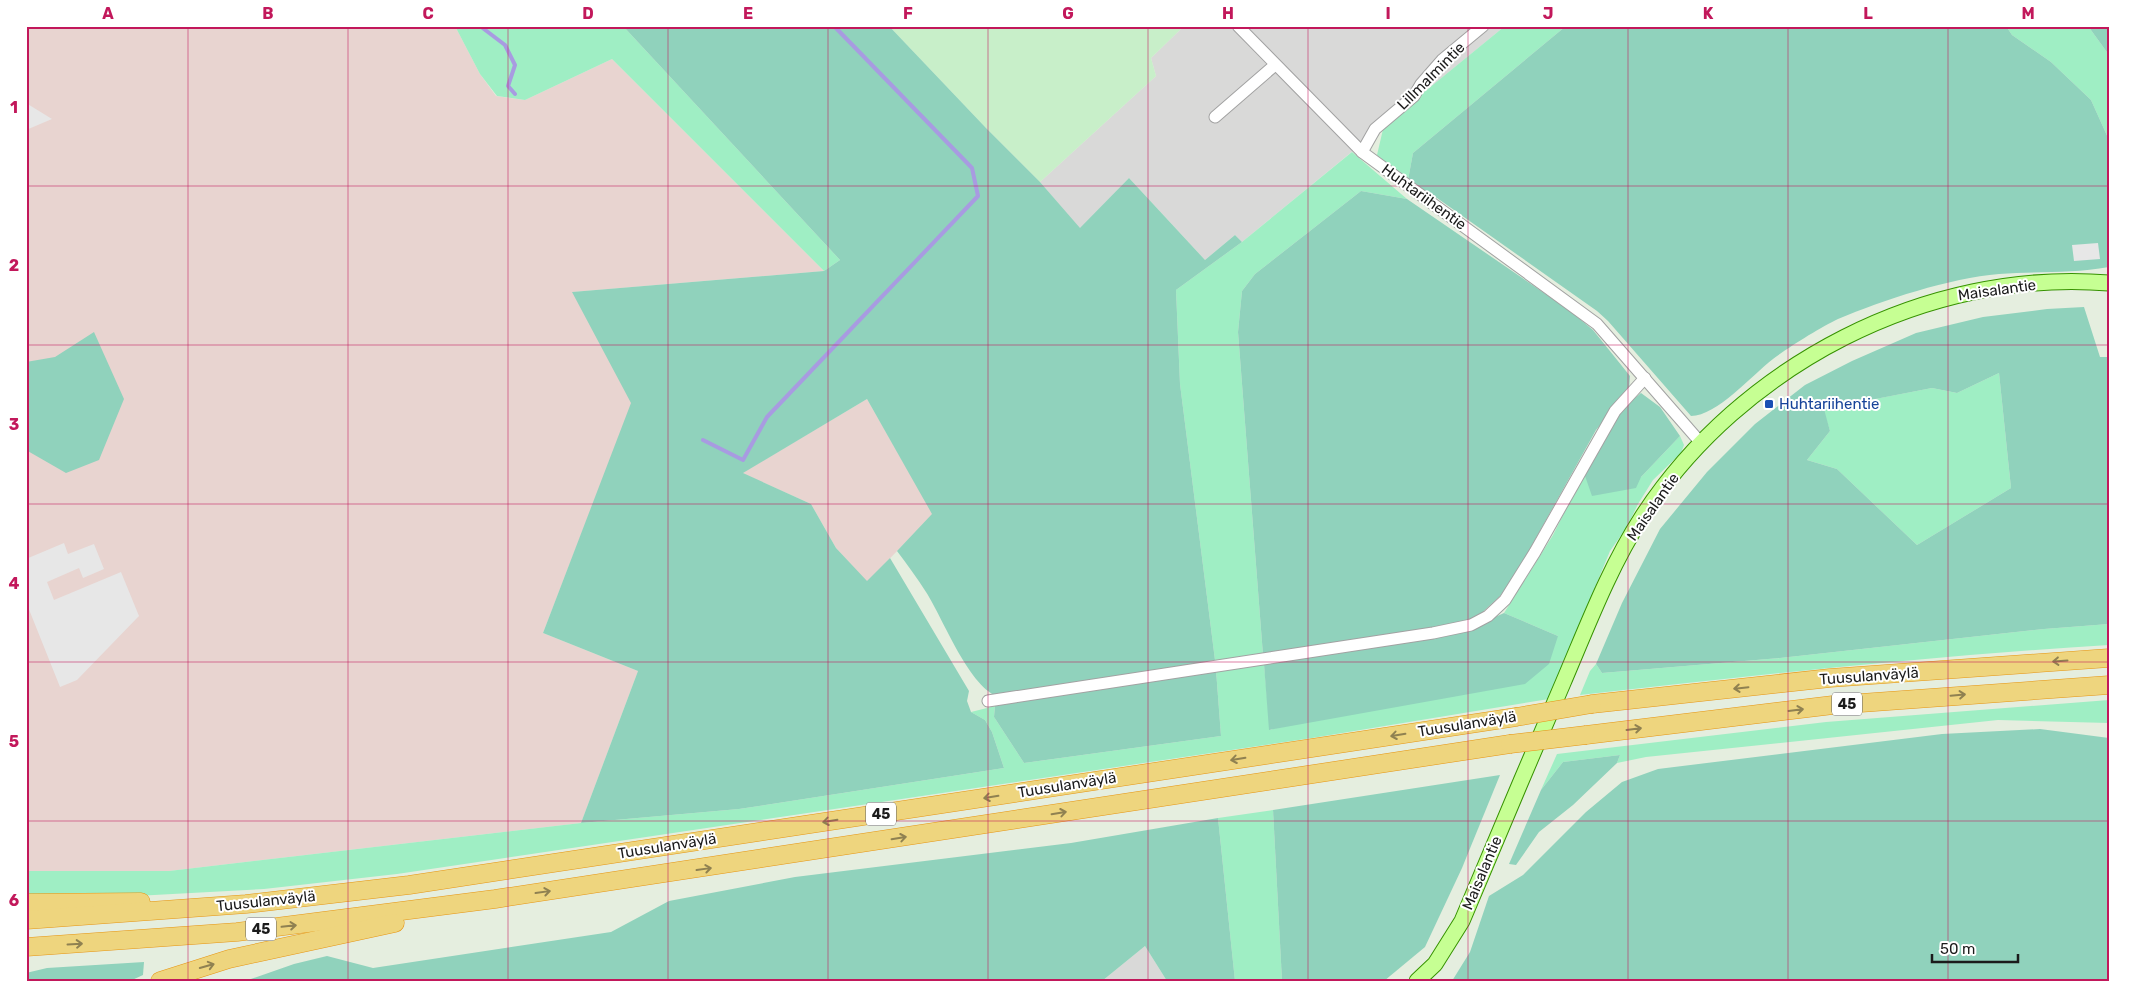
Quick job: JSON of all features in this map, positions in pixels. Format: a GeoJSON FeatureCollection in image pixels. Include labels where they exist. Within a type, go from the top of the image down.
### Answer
{"type":"FeatureCollection","features":[{"type":"Feature","properties":{"kind":"highway","name":"Tuusulanväylä"},"geometry":{"type":"LineString","coordinates":[[26,920],[246,904],[409,885],[1592,704],[1830,678],[2109,658]]}},
{"type":"Feature","properties":{"kind":"highway","name":"Tuusulanväylä"},"geometry":{"type":"LineString","coordinates":[[26,947],[247,931],[495,900],[1510,744],[1833,706],[2004,691],[2109,685]]}},
{"type":"Feature","properties":{"kind":"highway"},"geometry":{"type":"LineString","coordinates":[[26,903],[92,904],[169,900],[246,904]]}},
{"type":"Feature","properties":{"kind":"highway"},"geometry":{"type":"LineString","coordinates":[[160,981],[239,957],[495,900]]}},
{"type":"Feature","properties":{"kind":"main road","name":"Maisalantie"},"geometry":{"type":"LineString","coordinates":[[1417,981],[1435,964],[1462,921],[1584,635],[1621,554],[1661,490],[1701,443],[1750,398],[1811,354],[1878,321],[1951,296],[2022,284],[2089,281],[2109,283]]}},
{"type":"Feature","properties":{"kind":"street","name":"Huhtariihentie"},"geometry":{"type":"LineString","coordinates":[[1238,26],[1362,152],[1597,324],[1701,443]]}},
{"type":"Feature","properties":{"kind":"street","name":"Lillmalmintie"},"geometry":{"type":"LineString","coordinates":[[1362,152],[1375,129],[1414,96],[1421,84],[1442,60],[1484,26]]}},
{"type":"Feature","properties":{"kind":"street"},"geometry":{"type":"LineString","coordinates":[[1215,117],[1275,65]]}},
{"type":"Feature","properties":{"kind":"street"},"geometry":{"type":"LineString","coordinates":[[988,701],[1433,633],[1471,625],[1488,616],[1505,600],[1535,552],[1615,411],[1645,378]]}},
{"type":"Feature","properties":{"kind":"shaded area"},"geometry":{"type":"Polygon","coordinates":[[[26,26],[455,26],[480,74],[496,96],[525,100],[612,59],[824,271],[573,292],[632,403],[543,633],[638,671],[581,823],[169,871],[26,871],[26,26]]]}},
{"type":"Feature","properties":{"kind":"shaded area"},"geometry":{"type":"Polygon","coordinates":[[[623,26],[889,26],[1040,182],[1080,228],[1129,178],[1205,260],[1235,235],[1242,242],[1176,290],[1180,384],[1215,660],[1000,697],[989,692],[968,668],[926,592],[897,551],[932,514],[867,399],[743,473],[811,504],[836,548],[867,581],[890,558],[969,691],[967,701],[971,712],[985,720],[992,732],[1004,768],[739,809],[581,823],[638,671],[543,633],[631,403],[572,292],[824,271],[840,260],[623,26]]]}},
{"type":"Feature","properties":{"kind":"shaded area"},"geometry":{"type":"Polygon","coordinates":[[[1184,26],[1505,26],[1242,242],[1235,235],[1205,260],[1129,178],[1080,229],[1040,182],[1156,76],[1151,58],[1184,26]]]}},
{"type":"Feature","properties":{"kind":"shaded area"},"geometry":{"type":"Polygon","coordinates":[[[1566,26],[2006,26],[2012,35],[2051,62],[2091,100],[2109,140],[2109,267],[2081,271],[1980,276],[1938,285],[1875,305],[1838,319],[1814,332],[1773,359],[1723,402],[1701,414],[1691,416],[1608,321],[1597,311],[1437,198],[1408,180],[1413,153],[1566,26]]]}},
{"type":"Feature","properties":{"kind":"shaded area"},"geometry":{"type":"Polygon","coordinates":[[[2088,26],[2109,26],[2109,55],[2088,26]]]}},
{"type":"Feature","properties":{"kind":"shaded area"},"geometry":{"type":"Polygon","coordinates":[[[26,103],[52,119],[26,130],[26,103]]]}},
{"type":"Feature","properties":{"kind":"shaded area"},"geometry":{"type":"Polygon","coordinates":[[[1361,191],[1407,199],[1569,310],[1593,330],[1630,376],[1629,390],[1596,430],[1516,574],[1500,596],[1473,621],[1263,655],[1238,332],[1242,291],[1255,274],[1361,191]]]}},
{"type":"Feature","properties":{"kind":"shaded area"},"geometry":{"type":"Polygon","coordinates":[[[2098,243],[2100,259],[2074,261],[2072,245],[2098,243]]]}},
{"type":"Feature","properties":{"kind":"shaded area"},"geometry":{"type":"Polygon","coordinates":[[[2084,307],[2100,357],[2109,357],[2109,624],[2044,629],[1780,658],[1602,673],[1596,664],[1622,603],[1660,529],[1707,472],[1755,424],[1805,385],[1852,361],[1916,333],[1983,317],[2047,309],[2084,307]],[[1999,373],[1957,393],[1932,388],[1824,409],[1830,431],[1807,460],[1837,469],[1917,545],[2011,488],[1999,373]]]}},
{"type":"Feature","properties":{"kind":"shaded area"},"geometry":{"type":"Polygon","coordinates":[[[94,332],[124,399],[99,460],[66,473],[26,450],[26,362],[55,357],[94,332]]]}},
{"type":"Feature","properties":{"kind":"shaded area"},"geometry":{"type":"Polygon","coordinates":[[[1641,393],[1660,407],[1680,436],[1641,477],[1636,488],[1592,496],[1584,473],[1617,413],[1641,393]]]}},
{"type":"Feature","properties":{"kind":"shaded area"},"geometry":{"type":"Polygon","coordinates":[[[867,399],[933,514],[867,582],[836,548],[811,504],[742,473],[867,399]]]}},
{"type":"Feature","properties":{"kind":"shaded area"},"geometry":{"type":"Polygon","coordinates":[[[64,543],[68,554],[94,544],[104,569],[83,578],[79,568],[47,582],[54,600],[121,572],[139,616],[77,680],[60,687],[26,602],[26,559],[64,543]]]}},
{"type":"Feature","properties":{"kind":"shaded area"},"geometry":{"type":"Polygon","coordinates":[[[1504,613],[1558,636],[1549,664],[1525,684],[1269,730],[1264,664],[1462,632],[1504,613]]]}},
{"type":"Feature","properties":{"kind":"shaded area"},"geometry":{"type":"Polygon","coordinates":[[[1216,670],[1221,736],[1024,763],[994,717],[995,706],[1216,670]]]}},
{"type":"Feature","properties":{"kind":"shaded area"},"geometry":{"type":"Polygon","coordinates":[[[2040,729],[2109,738],[2109,981],[1452,981],[1470,952],[1489,896],[1523,875],[1586,812],[1622,782],[1658,769],[1942,734],[2040,729]]]}},
{"type":"Feature","properties":{"kind":"shaded area"},"geometry":{"type":"Polygon","coordinates":[[[1620,755],[1617,763],[1573,805],[1539,832],[1516,865],[1509,864],[1541,790],[1563,762],[1620,755]]]}},
{"type":"Feature","properties":{"kind":"shaded area"},"geometry":{"type":"Polygon","coordinates":[[[1500,775],[1462,868],[1425,947],[1384,981],[1282,981],[1273,810],[1500,775]]]}},
{"type":"Feature","properties":{"kind":"shaded area"},"geometry":{"type":"Polygon","coordinates":[[[1218,818],[1235,981],[1167,981],[1145,946],[1102,981],[245,981],[294,964],[327,956],[373,968],[611,932],[669,901],[795,877],[1071,843],[1218,818]]]}},
{"type":"Feature","properties":{"kind":"shaded area"},"geometry":{"type":"Polygon","coordinates":[[[1145,946],[1167,981],[1102,981],[1145,946]]]}},
{"type":"Feature","properties":{"kind":"shaded area"},"geometry":{"type":"Polygon","coordinates":[[[144,962],[143,975],[130,981],[26,981],[26,973],[47,968],[144,962]]]}},
{"type":"Feature","properties":{"kind":"green space"},"geometry":{"type":"Polygon","coordinates":[[[455,26],[623,26],[840,260],[824,271],[612,59],[525,100],[497,96],[480,74],[455,26]]]}},
{"type":"Feature","properties":{"kind":"green space"},"geometry":{"type":"Polygon","coordinates":[[[889,26],[1184,26],[1151,58],[1156,76],[1040,182],[889,26]]]}},
{"type":"Feature","properties":{"kind":"green space"},"geometry":{"type":"Polygon","coordinates":[[[1505,26],[1566,26],[1413,153],[1408,180],[1377,155],[1384,125],[1505,26]]]}},
{"type":"Feature","properties":{"kind":"green space"},"geometry":{"type":"Polygon","coordinates":[[[2006,26],[2088,26],[2109,55],[2109,140],[2091,100],[2051,62],[2012,35],[2006,26]]]}},
{"type":"Feature","properties":{"kind":"green space"},"geometry":{"type":"Polygon","coordinates":[[[1352,152],[1407,199],[1361,191],[1255,274],[1242,291],[1238,332],[1263,655],[1215,660],[1180,384],[1176,290],[1242,242],[1352,152]]]}},
{"type":"Feature","properties":{"kind":"green space"},"geometry":{"type":"Polygon","coordinates":[[[1999,373],[2011,488],[1917,545],[1837,469],[1807,460],[1830,431],[1823,409],[1932,388],[1957,393],[1999,373]]]}},
{"type":"Feature","properties":{"kind":"green space"},"geometry":{"type":"Polygon","coordinates":[[[1680,436],[1684,445],[1681,453],[1653,480],[1638,504],[1627,527],[1610,551],[1549,699],[1312,738],[397,874],[264,889],[117,897],[26,895],[26,871],[169,871],[581,823],[739,809],[1004,768],[992,732],[985,720],[971,712],[995,706],[994,717],[1024,763],[1221,736],[1216,670],[1264,664],[1270,730],[1558,636],[1504,613],[1553,535],[1584,473],[1641,477],[1680,436]]]}},
{"type":"Feature","properties":{"kind":"green space"},"geometry":{"type":"Polygon","coordinates":[[[2109,624],[2109,645],[1844,667],[1580,695],[1590,671],[1596,664],[1602,673],[1780,658],[2044,629],[2109,624]]]}},
{"type":"Feature","properties":{"kind":"green space"},"geometry":{"type":"Polygon","coordinates":[[[2109,700],[2109,723],[1998,720],[1646,757],[1617,763],[1620,755],[1563,762],[1541,790],[1557,754],[1826,722],[2109,700]]]}},
{"type":"Feature","properties":{"kind":"green space"},"geometry":{"type":"Polygon","coordinates":[[[1273,810],[1282,981],[1235,981],[1218,818],[1273,810]]]}},
{"type":"Feature","properties":{"kind":"waterway"},"geometry":{"type":"LineString","coordinates":[[480,26],[505,45],[515,65],[508,86],[515,94]]}},
{"type":"Feature","properties":{"kind":"waterway"},"geometry":{"type":"LineString","coordinates":[[703,440],[743,460],[767,417],[978,196],[972,168],[834,26]]}},
{"type":"Feature","properties":{"kind":"place","name":"Huhtariihentie"},"geometry":{"type":"Point","coordinates":[1769,404]}}]}
